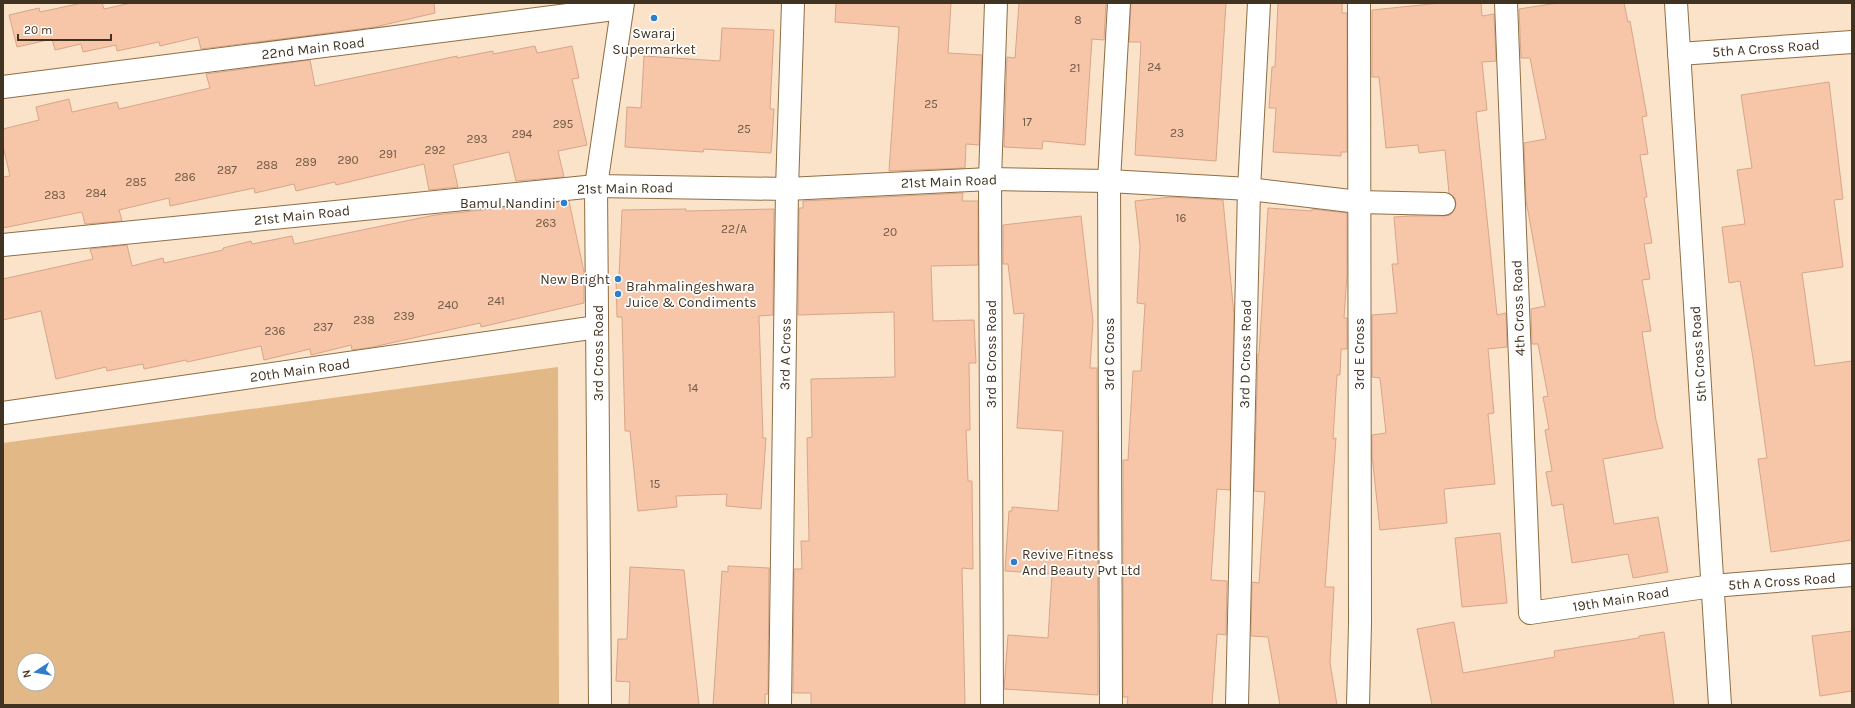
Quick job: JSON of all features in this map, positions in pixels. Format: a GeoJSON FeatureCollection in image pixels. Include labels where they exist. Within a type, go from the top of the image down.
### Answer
{"type":"FeatureCollection","features":[{"type":"Feature","properties":{"kind":"street","name":"3rd A Cross"},"geometry":{"type":"LineString","coordinates":[[780,705],[787,189],[793,3]]}},
{"type":"Feature","properties":{"kind":"street","name":"3rd B Cross Road"},"geometry":{"type":"LineString","coordinates":[[992,705],[990,179],[996,3]]}},
{"type":"Feature","properties":{"kind":"street","name":"3rd C Cross"},"geometry":{"type":"LineString","coordinates":[[1111,705],[1109,181],[1118,3]]}},
{"type":"Feature","properties":{"kind":"street","name":"3rd D Cross Road"},"geometry":{"type":"LineString","coordinates":[[1237,705],[1249,189],[1259,3]]}},
{"type":"Feature","properties":{"kind":"street","name":"3rd E Cross"},"geometry":{"type":"LineString","coordinates":[[1358,705],[1360,624],[1359,3]]}},
{"type":"Feature","properties":{"kind":"street","name":"4th Cross Road"},"geometry":{"type":"LineString","coordinates":[[1506,3],[1530,613]]}},
{"type":"Feature","properties":{"kind":"street","name":"5th Cross Road"},"geometry":{"type":"LineString","coordinates":[[1676,3],[1720,705]]}},
{"type":"Feature","properties":{"kind":"street","name":"22nd Main Road"},"geometry":{"type":"LineString","coordinates":[[3,87],[623,6]]}},
{"type":"Feature","properties":{"kind":"street","name":"3rd Cross Road"},"geometry":{"type":"LineString","coordinates":[[600,705],[596,186],[623,6]]}},
{"type":"Feature","properties":{"kind":"street","name":"5th A Cross Road"},"geometry":{"type":"LineString","coordinates":[[1679,54],[1852,42]]}},
{"type":"Feature","properties":{"kind":"street","name":"21st Main Road"},"geometry":{"type":"LineString","coordinates":[[3,244],[596,186],[787,189],[990,179],[1109,181],[1249,189],[1359,202],[1444,204]]}},
{"type":"Feature","properties":{"kind":"street","name":"20th Main Road"},"geometry":{"type":"LineString","coordinates":[[3,413],[598,327]]}},
{"type":"Feature","properties":{"kind":"street","name":"5th A Cross Road"},"geometry":{"type":"LineString","coordinates":[[1712,586],[1852,575]]}},
{"type":"Feature","properties":{"kind":"street","name":"19th Main Road"},"geometry":{"type":"LineString","coordinates":[[1530,613],[1712,586]]}},
{"type":"Feature","properties":{"kind":"shaded area"},"geometry":{"type":"Polygon","coordinates":[[[558,367],[559,705],[3,705],[3,443],[558,367]]]}},
{"type":"Feature","properties":{"kind":"building"},"geometry":{"type":"Polygon","coordinates":[[[82,3],[102,3],[104,9],[131,3],[434,3],[435,13],[375,27],[201,49],[198,37],[160,46],[159,42],[117,51],[116,45],[83,52],[81,44],[55,50],[52,39],[17,47],[9,15],[39,8],[40,12],[82,3]]]}},
{"type":"Feature","properties":{"kind":"building"},"geometry":{"type":"Polygon","coordinates":[[[836,3],[951,3],[948,53],[982,55],[979,145],[966,144],[965,168],[889,171],[899,27],[835,22],[836,3]]]}},
{"type":"Feature","properties":{"kind":"building"},"geometry":{"type":"Polygon","coordinates":[[[1019,3],[1106,3],[1104,40],[1092,39],[1085,145],[1043,141],[1042,149],[1004,147],[1007,57],[1015,58],[1019,3]]]}},
{"type":"Feature","properties":{"kind":"building"},"geometry":{"type":"Polygon","coordinates":[[[1131,3],[1226,3],[1216,161],[1135,155],[1141,42],[1129,42],[1131,3]]]}},
{"type":"Feature","properties":{"kind":"building"},"geometry":{"type":"Polygon","coordinates":[[[1278,3],[1342,3],[1342,13],[1347,13],[1347,152],[1341,152],[1341,156],[1273,152],[1276,108],[1269,108],[1272,67],[1275,67],[1278,3]]]}},
{"type":"Feature","properties":{"kind":"building"},"geometry":{"type":"Polygon","coordinates":[[[1441,3],[1481,3],[1482,16],[1494,14],[1496,61],[1482,62],[1487,110],[1476,112],[1497,315],[1506,313],[1507,347],[1488,349],[1494,413],[1488,414],[1495,484],[1444,489],[1447,523],[1380,530],[1372,455],[1372,435],[1386,433],[1380,378],[1372,377],[1372,315],[1397,313],[1392,264],[1398,264],[1394,217],[1450,215],[1454,211],[1456,204],[1455,198],[1449,193],[1445,150],[1419,153],[1418,145],[1386,148],[1379,77],[1372,77],[1372,10],[1441,3]]]}},
{"type":"Feature","properties":{"kind":"building"},"geometry":{"type":"Polygon","coordinates":[[[1558,3],[1624,3],[1628,22],[1630,21],[1647,116],[1642,117],[1648,154],[1640,155],[1647,197],[1644,198],[1652,243],[1644,244],[1650,279],[1642,280],[1651,331],[1642,332],[1656,420],[1663,448],[1603,459],[1614,524],[1658,517],[1668,572],[1633,578],[1628,554],[1572,563],[1563,504],[1552,506],[1546,472],[1552,471],[1545,430],[1549,429],[1543,397],[1548,396],[1538,344],[1532,344],[1531,309],[1545,306],[1526,200],[1524,143],[1546,139],[1530,58],[1521,58],[1519,9],[1558,3]]]}},
{"type":"Feature","properties":{"kind":"building"},"geometry":{"type":"Polygon","coordinates":[[[722,28],[774,30],[770,109],[774,109],[771,153],[704,149],[703,152],[625,147],[627,107],[641,108],[644,56],[720,61],[722,28]]]}},
{"type":"Feature","properties":{"kind":"building"},"geometry":{"type":"Polygon","coordinates":[[[535,46],[537,53],[572,46],[579,78],[572,79],[587,145],[558,151],[564,177],[516,181],[509,152],[453,165],[458,187],[429,190],[424,164],[336,185],[335,182],[296,191],[294,184],[255,193],[254,188],[170,206],[169,198],[119,210],[122,221],[85,224],[82,212],[3,228],[3,177],[10,176],[3,146],[3,129],[39,120],[36,107],[69,99],[72,112],[117,102],[119,109],[210,88],[206,74],[310,60],[315,86],[457,56],[457,58],[493,51],[493,54],[535,46]]]}},
{"type":"Feature","properties":{"kind":"building"},"geometry":{"type":"Polygon","coordinates":[[[1829,82],[1843,199],[1834,200],[1843,267],[1802,273],[1815,366],[1852,361],[1852,540],[1771,552],[1758,459],[1767,458],[1753,358],[1740,281],[1729,283],[1722,227],[1745,224],[1737,170],[1752,168],[1741,95],[1829,82]]]}},
{"type":"Feature","properties":{"kind":"building"},"geometry":{"type":"Polygon","coordinates":[[[963,193],[962,201],[978,201],[978,265],[931,266],[933,321],[974,320],[976,363],[969,363],[970,430],[966,430],[968,481],[972,481],[973,569],[962,568],[965,705],[811,705],[811,693],[793,693],[794,569],[802,569],[801,541],[809,541],[807,438],[812,437],[811,379],[895,377],[894,312],[798,315],[799,208],[803,208],[803,201],[963,193]]]}},
{"type":"Feature","properties":{"kind":"building"},"geometry":{"type":"Polygon","coordinates":[[[1171,197],[1223,200],[1234,315],[1230,490],[1217,489],[1211,580],[1227,581],[1226,635],[1217,634],[1212,705],[1127,705],[1128,697],[1123,697],[1123,460],[1128,460],[1133,371],[1141,371],[1145,304],[1137,303],[1140,246],[1135,201],[1171,197]]]}},
{"type":"Feature","properties":{"kind":"building"},"geometry":{"type":"Polygon","coordinates":[[[569,201],[584,272],[584,303],[481,327],[480,323],[373,347],[352,350],[351,345],[311,355],[310,349],[264,360],[261,346],[187,362],[186,360],[144,369],[143,364],[107,371],[106,367],[56,379],[41,311],[3,320],[3,279],[93,259],[90,249],[127,245],[132,266],[163,258],[164,263],[223,250],[223,248],[251,241],[252,244],[292,236],[294,244],[435,215],[569,201]]]}},
{"type":"Feature","properties":{"kind":"building"},"geometry":{"type":"Polygon","coordinates":[[[1268,208],[1312,211],[1312,209],[1347,213],[1347,274],[1344,318],[1347,318],[1347,349],[1341,349],[1340,375],[1337,375],[1333,439],[1336,438],[1325,587],[1334,587],[1330,663],[1337,705],[1280,705],[1268,637],[1251,636],[1252,582],[1259,583],[1265,492],[1254,491],[1258,354],[1268,208]]]}},
{"type":"Feature","properties":{"kind":"building"},"geometry":{"type":"Polygon","coordinates":[[[686,209],[686,211],[774,209],[773,315],[759,316],[763,438],[766,438],[761,509],[726,506],[727,494],[676,496],[677,507],[638,511],[630,431],[625,431],[622,317],[617,317],[616,276],[619,276],[622,210],[686,209]]]}},
{"type":"Feature","properties":{"kind":"building"},"geometry":{"type":"Polygon","coordinates":[[[1081,216],[1093,321],[1090,368],[1097,368],[1098,695],[1004,689],[1008,635],[1048,638],[1052,574],[1005,571],[1009,511],[1012,511],[1012,507],[1058,511],[1063,431],[1017,428],[1024,313],[1014,314],[1008,264],[1003,264],[1003,225],[1081,216]]]}},
{"type":"Feature","properties":{"kind":"building"},"geometry":{"type":"Polygon","coordinates":[[[1500,533],[1507,603],[1462,607],[1455,538],[1500,533]]]}},
{"type":"Feature","properties":{"kind":"building"},"geometry":{"type":"Polygon","coordinates":[[[728,566],[769,568],[768,694],[765,694],[765,705],[713,705],[722,571],[728,572],[728,566]]]}},
{"type":"Feature","properties":{"kind":"building"},"geometry":{"type":"Polygon","coordinates":[[[630,567],[684,570],[699,705],[629,705],[630,682],[616,681],[618,639],[627,639],[630,567]]]}},
{"type":"Feature","properties":{"kind":"building"},"geometry":{"type":"Polygon","coordinates":[[[1454,622],[1463,673],[1555,657],[1554,651],[1639,638],[1639,636],[1664,632],[1674,705],[1432,705],[1417,629],[1454,622]]]}},
{"type":"Feature","properties":{"kind":"building"},"geometry":{"type":"Polygon","coordinates":[[[1852,631],[1852,691],[1820,696],[1812,636],[1852,631]]]}},
{"type":"Feature","properties":{"kind":"place","name":"Swaraj Supermarket"},"geometry":{"type":"Point","coordinates":[654,18]}},
{"type":"Feature","properties":{"kind":"place","name":"Bamul Nandini"},"geometry":{"type":"Point","coordinates":[564,203]}},
{"type":"Feature","properties":{"kind":"place","name":"New Bright"},"geometry":{"type":"Point","coordinates":[618,279]}},
{"type":"Feature","properties":{"kind":"place","name":"Brahmalingeshwara Juice & Condiments"},"geometry":{"type":"Point","coordinates":[618,294]}},
{"type":"Feature","properties":{"kind":"place","name":"Revive Fitness And Beauty Pvt Ltd"},"geometry":{"type":"Point","coordinates":[1014,562]}}]}
